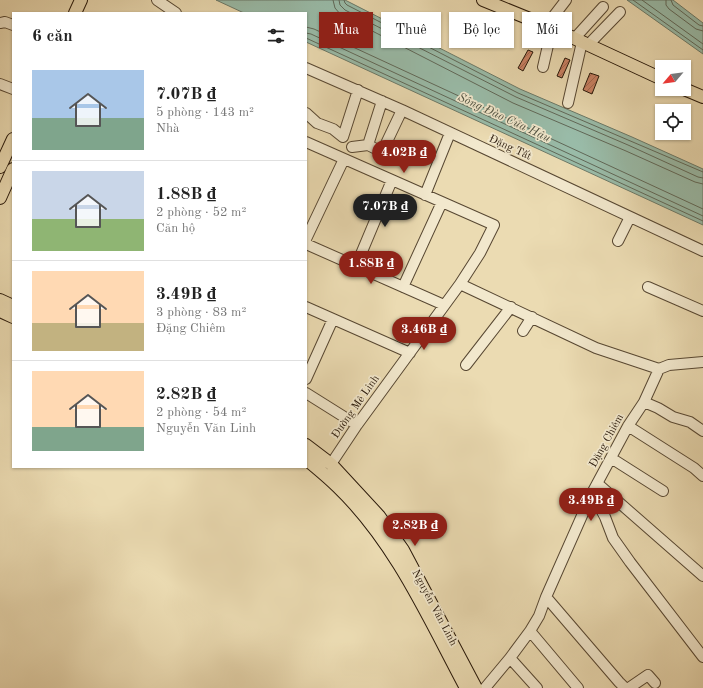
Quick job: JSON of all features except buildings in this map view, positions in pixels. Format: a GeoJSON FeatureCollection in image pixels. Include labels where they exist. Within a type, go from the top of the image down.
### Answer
{"type":"FeatureCollection","features":[{"type":"Feature","properties":{"kind":"main road"},"geometry":{"type":"LineString","coordinates":[[75,12],[81,0]]}},
{"type":"Feature","properties":{"kind":"main road"},"geometry":{"type":"LineString","coordinates":[[483,0],[498,3],[522,14]]}},
{"type":"Feature","properties":{"kind":"main road"},"geometry":{"type":"LineString","coordinates":[[572,37],[655,76]]}},
{"type":"Feature","properties":{"kind":"main road"},"geometry":{"type":"LineString","coordinates":[[691,92],[703,97]]}},
{"type":"Feature","properties":{"kind":"main road"},"geometry":{"type":"LineString","coordinates":[[0,168],[12,141]]}},
{"type":"Feature","properties":{"kind":"main road"},"geometry":{"type":"LineString","coordinates":[[0,198],[12,171]]}},
{"type":"Feature","properties":{"kind":"main road"},"geometry":{"type":"LineString","coordinates":[[0,300],[12,306]]}},
{"type":"Feature","properties":{"kind":"main road"},"geometry":{"type":"LineString","coordinates":[[0,311],[12,317]]}},
{"type":"Feature","properties":{"kind":"main road","name":"Nguyễn Văn Linh"},"geometry":{"type":"LineString","coordinates":[[307,446],[331,464],[375,520],[403,550],[476,688]]}},
{"type":"Feature","properties":{"kind":"main road","name":"Nguyễn Văn Linh"},"geometry":{"type":"LineString","coordinates":[[307,460],[375,520],[466,688]]}},
{"type":"Feature","properties":{"kind":"street"},"geometry":{"type":"LineString","coordinates":[[558,12],[566,0]]}},
{"type":"Feature","properties":{"kind":"street"},"geometry":{"type":"LineString","coordinates":[[158,1],[158,12]]}},
{"type":"Feature","properties":{"kind":"street"},"geometry":{"type":"LineString","coordinates":[[158,1],[174,12]]}},
{"type":"Feature","properties":{"kind":"street"},"geometry":{"type":"LineString","coordinates":[[568,103],[582,42],[603,7]]}},
{"type":"Feature","properties":{"kind":"street"},"geometry":{"type":"LineString","coordinates":[[582,42],[620,12]]}},
{"type":"Feature","properties":{"kind":"street"},"geometry":{"type":"LineString","coordinates":[[0,23],[5,22],[12,25]]}},
{"type":"Feature","properties":{"kind":"street"},"geometry":{"type":"LineString","coordinates":[[543,67],[546,48]]}},
{"type":"Feature","properties":{"kind":"street","name":"Đặng Tất"},"geometry":{"type":"LineString","coordinates":[[307,69],[402,110],[703,251]]}},
{"type":"Feature","properties":{"kind":"street"},"geometry":{"type":"LineString","coordinates":[[0,84],[12,89]]}},
{"type":"Feature","properties":{"kind":"street"},"geometry":{"type":"LineString","coordinates":[[307,114],[317,123],[333,129],[343,137],[358,90]]}},
{"type":"Feature","properties":{"kind":"street"},"geometry":{"type":"LineString","coordinates":[[368,145],[382,101]]}},
{"type":"Feature","properties":{"kind":"street"},"geometry":{"type":"LineString","coordinates":[[352,146],[368,145],[382,152],[402,110]]}},
{"type":"Feature","properties":{"kind":"street"},"geometry":{"type":"LineString","coordinates":[[425,195],[450,133]]}},
{"type":"Feature","properties":{"kind":"street"},"geometry":{"type":"LineString","coordinates":[[307,142],[442,202],[403,287]]}},
{"type":"Feature","properties":{"kind":"street"},"geometry":{"type":"LineString","coordinates":[[307,237],[344,159]]}},
{"type":"Feature","properties":{"kind":"street"},"geometry":{"type":"LineString","coordinates":[[356,266],[392,180]]}},
{"type":"Feature","properties":{"kind":"street","name":"Đường Mê Linh"},"geometry":{"type":"LineString","coordinates":[[331,464],[357,425],[460,284],[480,253],[494,225],[442,202]]}},
{"type":"Feature","properties":{"kind":"street"},"geometry":{"type":"LineString","coordinates":[[618,240],[630,217]]}},
{"type":"Feature","properties":{"kind":"street"},"geometry":{"type":"LineString","coordinates":[[307,244],[444,305]]}},
{"type":"Feature","properties":{"kind":"street"},"geometry":{"type":"LineString","coordinates":[[460,284],[596,348],[659,370],[669,365],[703,362]]}},
{"type":"Feature","properties":{"kind":"street"},"geometry":{"type":"LineString","coordinates":[[648,287],[703,311]]}},
{"type":"Feature","properties":{"kind":"street"},"geometry":{"type":"LineString","coordinates":[[307,307],[410,353]]}},
{"type":"Feature","properties":{"kind":"street"},"geometry":{"type":"LineString","coordinates":[[466,365],[511,307]]}},
{"type":"Feature","properties":{"kind":"street"},"geometry":{"type":"LineString","coordinates":[[522,331],[532,317]]}},
{"type":"Feature","properties":{"kind":"street"},"geometry":{"type":"LineString","coordinates":[[307,377],[333,319]]}},
{"type":"Feature","properties":{"kind":"street","name":"Đặng Chiêm"},"geometry":{"type":"LineString","coordinates":[[485,688],[510,658],[539,616],[592,493],[628,426],[644,402],[659,370]]}},
{"type":"Feature","properties":{"kind":"street"},"geometry":{"type":"LineString","coordinates":[[307,394],[357,425]]}},
{"type":"Feature","properties":{"kind":"street"},"geometry":{"type":"LineString","coordinates":[[644,402],[673,417],[690,422],[703,431]]}},
{"type":"Feature","properties":{"kind":"street"},"geometry":{"type":"LineString","coordinates":[[628,426],[694,468],[703,476]]}},
{"type":"Feature","properties":{"kind":"street"},"geometry":{"type":"LineString","coordinates":[[611,458],[664,491]]}},
{"type":"Feature","properties":{"kind":"street"},"geometry":{"type":"LineString","coordinates":[[598,484],[703,576]]}},
{"type":"Feature","properties":{"kind":"street"},"geometry":{"type":"LineString","coordinates":[[592,493],[614,538],[630,562],[703,657]]}},
{"type":"Feature","properties":{"kind":"street"},"geometry":{"type":"LineString","coordinates":[[546,597],[619,682],[626,688]]}},
{"type":"Feature","properties":{"kind":"street"},"geometry":{"type":"LineString","coordinates":[[530,631],[578,688]]}},
{"type":"Feature","properties":{"kind":"street"},"geometry":{"type":"LineString","coordinates":[[510,658],[537,688]]}},
{"type":"Feature","properties":{"kind":"street"},"geometry":{"type":"LineString","coordinates":[[629,688],[648,675],[655,683]]}},
{"type":"Feature","properties":{"kind":"water"},"geometry":{"type":"Polygon","coordinates":[[[216,0],[345,0],[369,12],[319,12],[319,48],[307,42],[307,12],[242,12],[216,0]]]}},
{"type":"Feature","properties":{"kind":"water"},"geometry":{"type":"Polygon","coordinates":[[[627,0],[673,0],[703,23],[703,54],[627,0]]]}},
{"type":"Feature","properties":{"kind":"water","name":"Sông Đào Cửa Hậu"},"geometry":{"type":"Polygon","coordinates":[[[373,14],[381,18],[381,48],[439,48],[520,89],[703,169],[703,225],[319,48],[373,48],[373,14]]]}}]}
